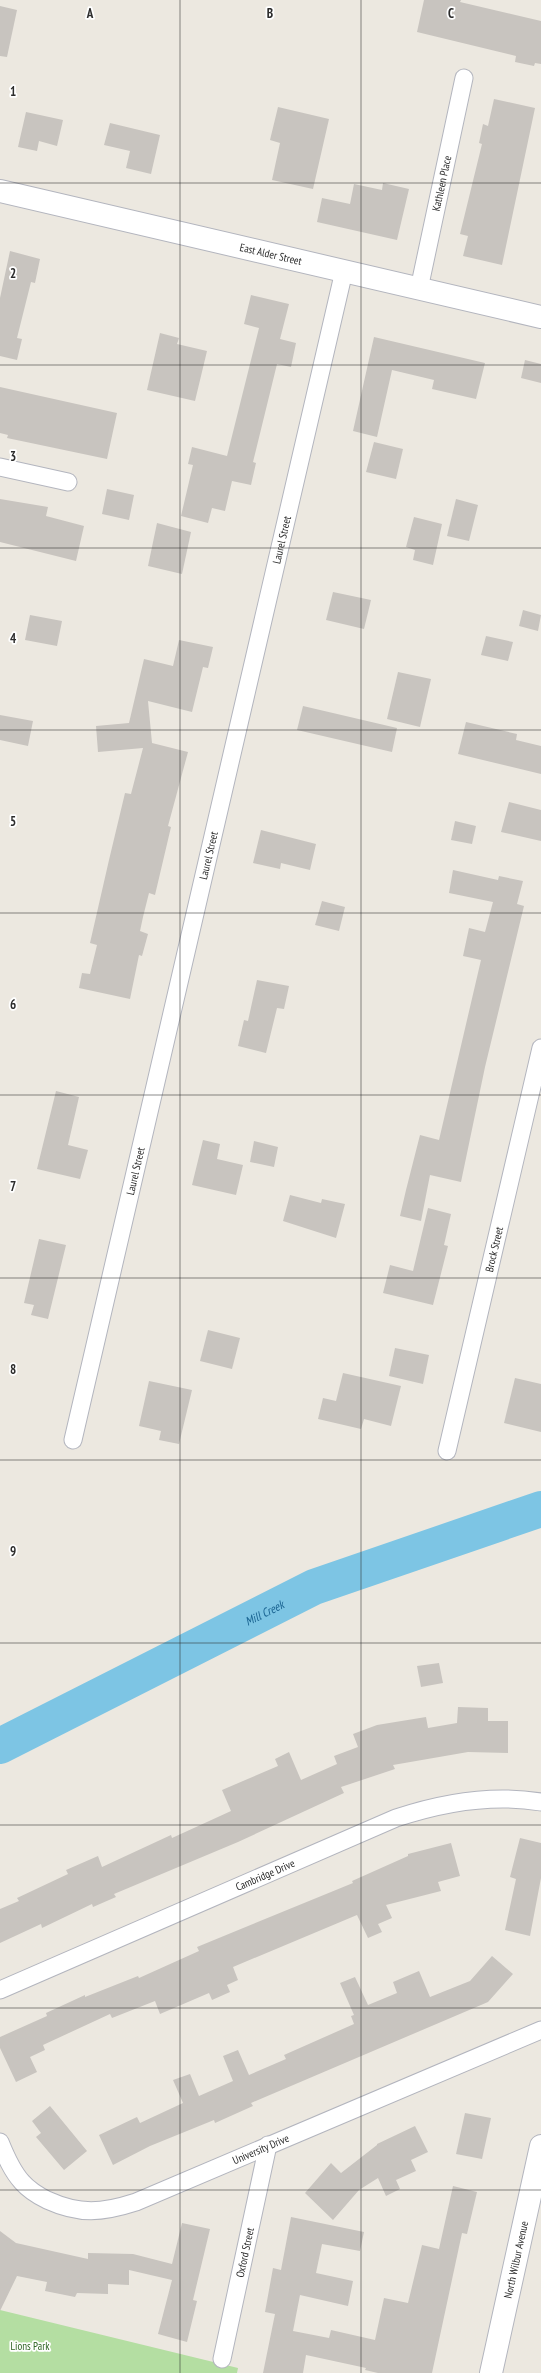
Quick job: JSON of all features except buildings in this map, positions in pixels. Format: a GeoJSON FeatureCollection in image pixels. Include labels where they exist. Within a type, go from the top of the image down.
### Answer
{"type":"FeatureCollection","features":[{"type":"Feature","properties":{"kind":"main road","name":"East Alder Street"},"geometry":{"type":"LineString","coordinates":[[0,191],[541,317]]}},
{"type":"Feature","properties":{"kind":"main road","name":"North Wilbur Avenue"},"geometry":{"type":"LineString","coordinates":[[492,2373],[541,2146]]}},
{"type":"Feature","properties":{"kind":"street","name":"Kathleen Place"},"geometry":{"type":"LineString","coordinates":[[419,289],[464,78]]}},
{"type":"Feature","properties":{"kind":"street","name":"Laurel Street"},"geometry":{"type":"LineString","coordinates":[[73,1440],[344,271]]}},
{"type":"Feature","properties":{"kind":"street"},"geometry":{"type":"LineString","coordinates":[[0,467],[68,482]]}},
{"type":"Feature","properties":{"kind":"street","name":"Brock Street"},"geometry":{"type":"LineString","coordinates":[[447,1450],[541,1048]]}},
{"type":"Feature","properties":{"kind":"street","name":"Cambridge Drive"},"geometry":{"type":"LineString","coordinates":[[0,1990],[396,1818],[425,1808],[464,1802],[502,1799],[541,1802]]}},
{"type":"Feature","properties":{"kind":"street","name":"University Drive"},"geometry":{"type":"LineString","coordinates":[[0,2142],[11,2167],[23,2184],[40,2196],[63,2207],[84,2212],[112,2210],[136,2202],[541,2030]]}},
{"type":"Feature","properties":{"kind":"street","name":"Oxford Street"},"geometry":{"type":"LineString","coordinates":[[222,2359],[268,2145]]}},
{"type":"Feature","properties":{"kind":"green space","name":"Lions Park"},"geometry":{"type":"Polygon","coordinates":[[[0,2310],[238,2368],[237,2373],[0,2373],[0,2310]]]}},
{"type":"Feature","properties":{"kind":"waterway","name":"Mill Creek"},"geometry":{"type":"LineString","coordinates":[[0,1746],[314,1587],[541,1509]]}}]}
